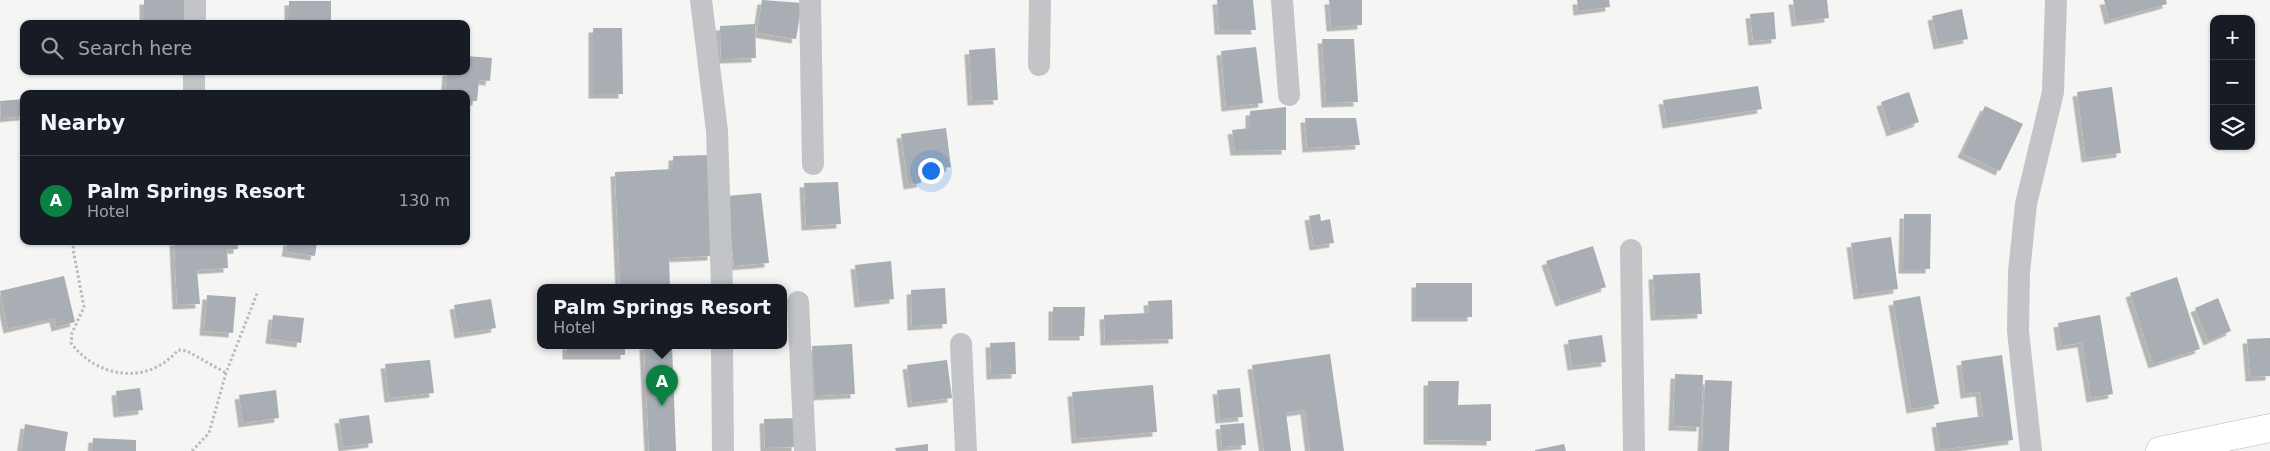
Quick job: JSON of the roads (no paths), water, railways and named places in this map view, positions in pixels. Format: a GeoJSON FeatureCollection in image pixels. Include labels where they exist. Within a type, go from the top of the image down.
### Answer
{"type":"FeatureCollection","features":[{"type":"Feature","properties":{"kind":"highway"},"geometry":{"type":"LineString","coordinates":[[2160,451],[2270,428]]}},
{"type":"Feature","properties":{"kind":"street"},"geometry":{"type":"LineString","coordinates":[[195,0],[195,20]]}},
{"type":"Feature","properties":{"kind":"street"},"geometry":{"type":"LineString","coordinates":[[701,0],[717,131],[722,284]]}},
{"type":"Feature","properties":{"kind":"street"},"geometry":{"type":"LineString","coordinates":[[810,0],[813,164]]}},
{"type":"Feature","properties":{"kind":"street"},"geometry":{"type":"LineString","coordinates":[[1039,65],[1040,0]]}},
{"type":"Feature","properties":{"kind":"street"},"geometry":{"type":"LineString","coordinates":[[1282,0],[1289,95]]}},
{"type":"Feature","properties":{"kind":"street"},"geometry":{"type":"LineString","coordinates":[[2031,451],[2018,331],[2019,272],[2026,204],[2053,92],[2056,0]]}},
{"type":"Feature","properties":{"kind":"street"},"geometry":{"type":"LineString","coordinates":[[194,75],[194,90]]}},
{"type":"Feature","properties":{"kind":"street"},"geometry":{"type":"LineString","coordinates":[[1631,250],[1634,451]]}},
{"type":"Feature","properties":{"kind":"street"},"geometry":{"type":"LineString","coordinates":[[798,302],[805,451]]}},
{"type":"Feature","properties":{"kind":"street"},"geometry":{"type":"LineString","coordinates":[[961,344],[966,451]]}},
{"type":"Feature","properties":{"kind":"street"},"geometry":{"type":"LineString","coordinates":[[722,349],[723,451]]}},
{"type":"Feature","properties":{"kind":"place","name":"Palm Springs Resort"},"geometry":{"type":"Point","coordinates":[662,406]}}]}
